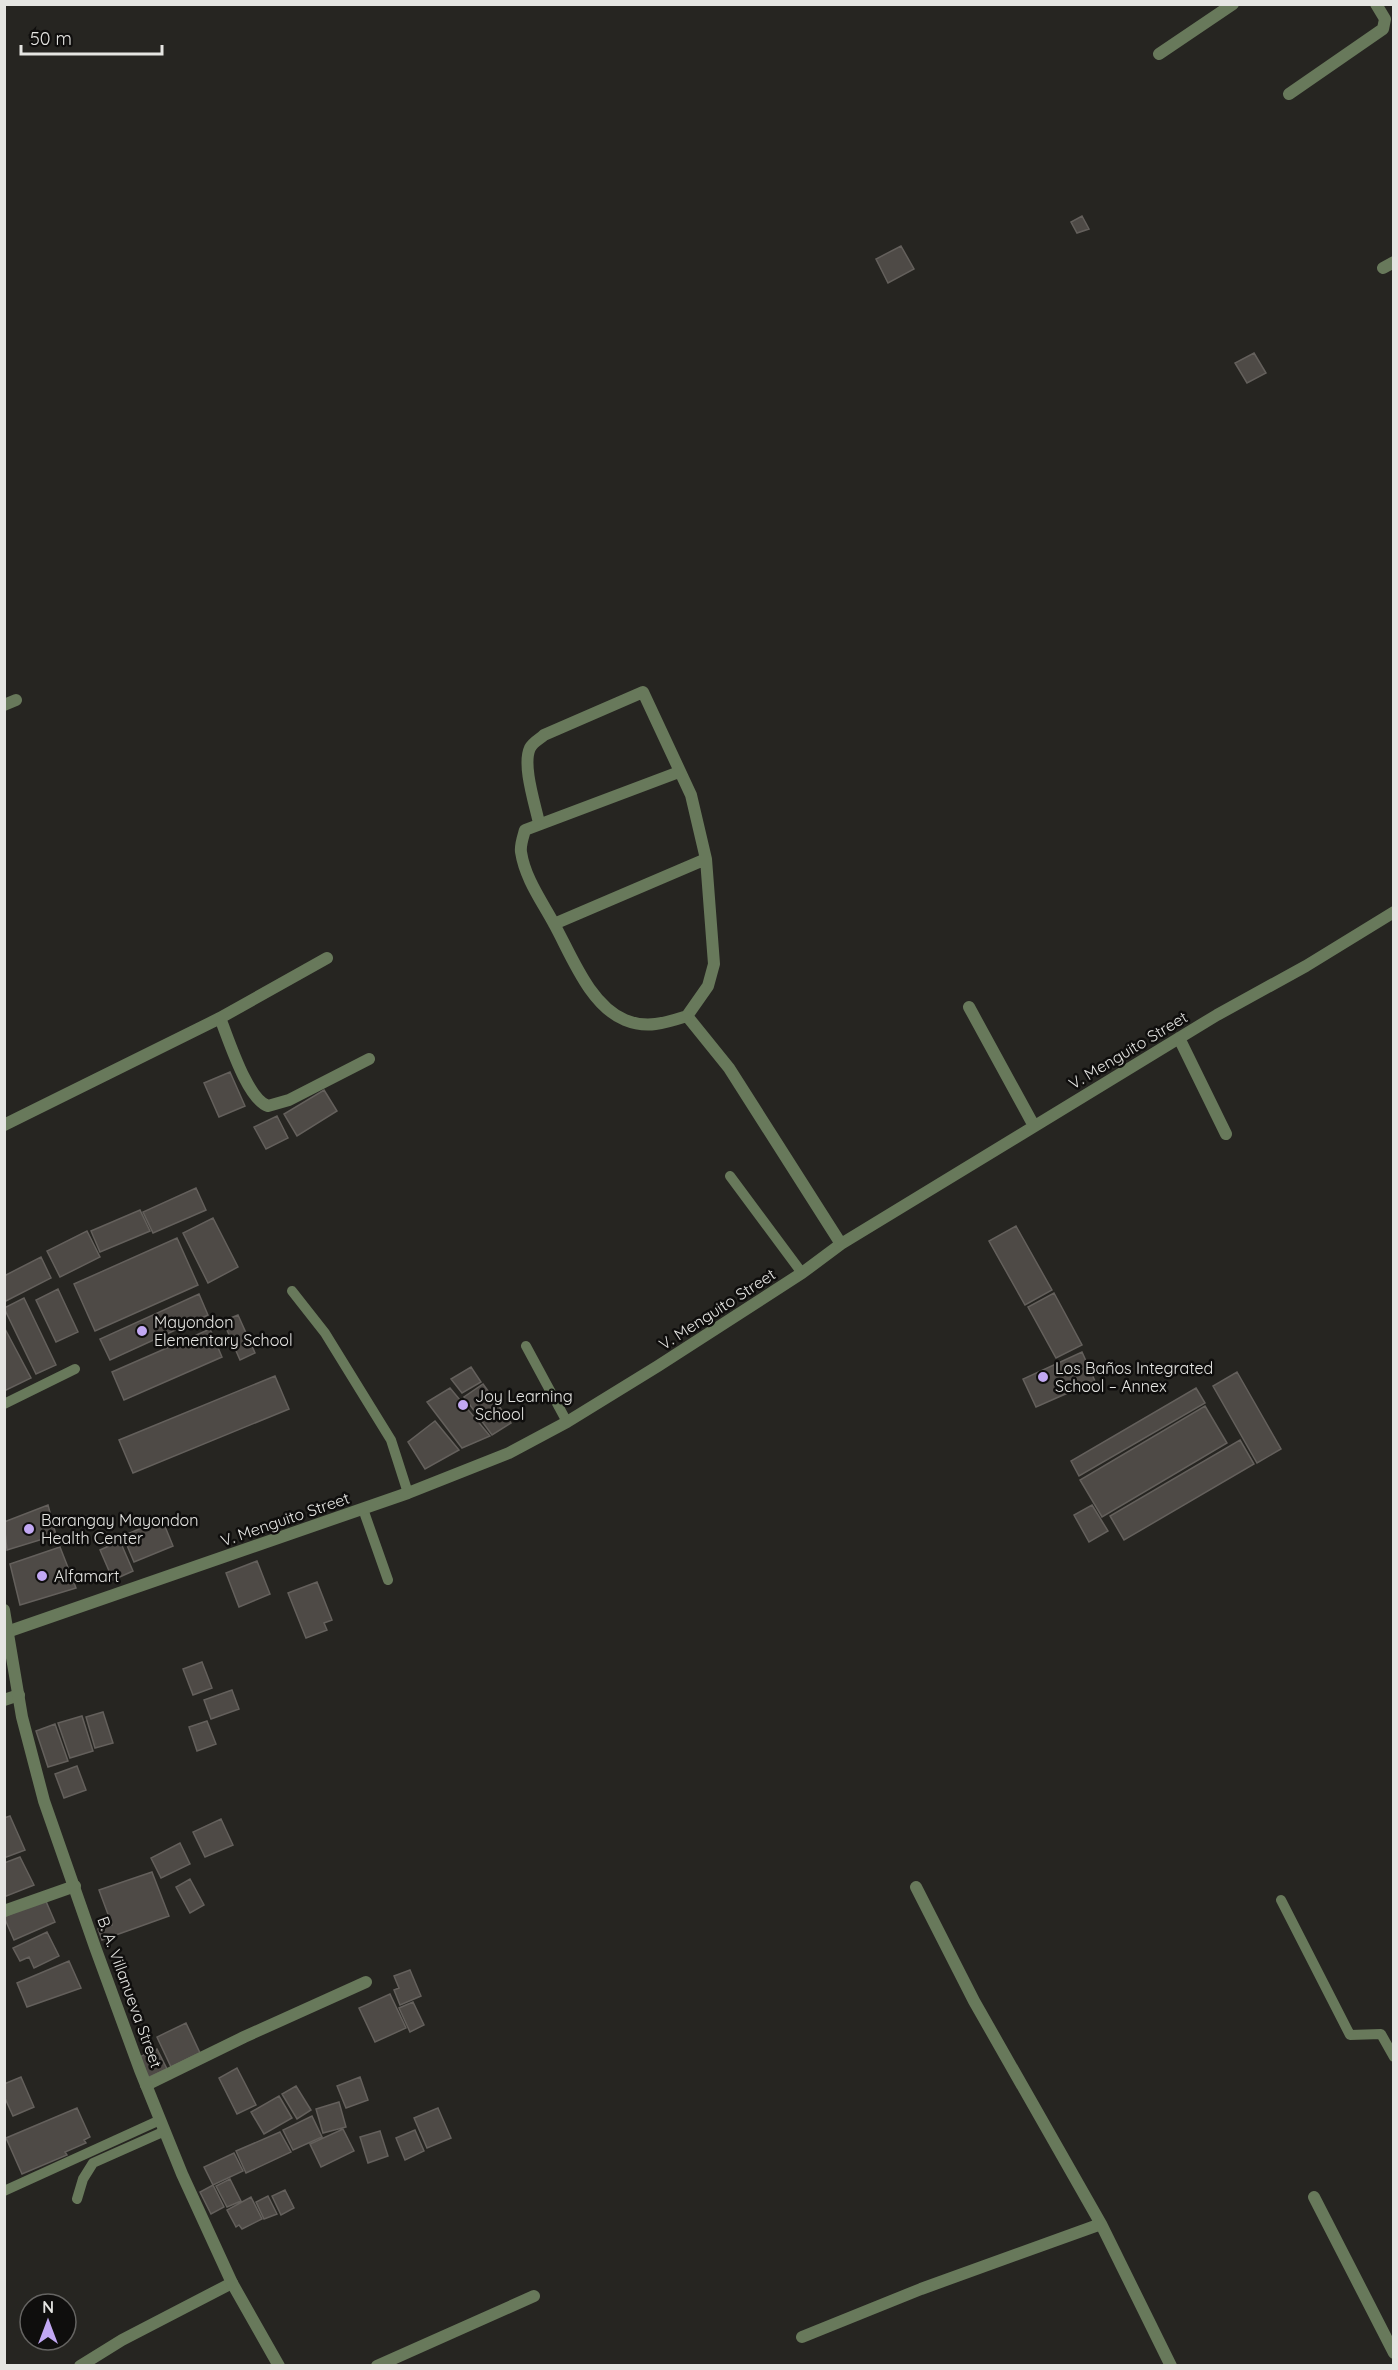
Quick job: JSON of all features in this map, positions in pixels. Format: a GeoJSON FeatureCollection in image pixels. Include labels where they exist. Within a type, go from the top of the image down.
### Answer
{"type":"FeatureCollection","features":[{"type":"Feature","properties":{"kind":"street"},"geometry":{"type":"LineString","coordinates":[[1158,54],[1233,4]]}},
{"type":"Feature","properties":{"kind":"street"},"geometry":{"type":"LineString","coordinates":[[1288,94],[1383,29],[1385,20],[1376,4]]}},
{"type":"Feature","properties":{"kind":"street"},"geometry":{"type":"LineString","coordinates":[[539,823],[529,779],[528,755],[531,745],[544,735],[643,692],[691,795],[706,859],[714,963],[708,987],[687,1016],[645,1026],[624,1020],[612,1013],[578,971],[530,882],[521,852],[525,830],[679,772]]}},
{"type":"Feature","properties":{"kind":"street"},"geometry":{"type":"LineString","coordinates":[[554,924],[706,859]]}},
{"type":"Feature","properties":{"kind":"street","name":"V. Menguito Street"},"geometry":{"type":"LineString","coordinates":[[7,1633],[408,1493],[509,1453],[567,1422],[802,1273],[841,1244],[1034,1126],[1394,912]]}},
{"type":"Feature","properties":{"kind":"street"},"geometry":{"type":"LineString","coordinates":[[4,1125],[220,1018],[327,958]]}},
{"type":"Feature","properties":{"kind":"street"},"geometry":{"type":"LineString","coordinates":[[969,1007],[1034,1126]]}},
{"type":"Feature","properties":{"kind":"street"},"geometry":{"type":"LineString","coordinates":[[687,1016],[729,1068],[841,1244]]}},
{"type":"Feature","properties":{"kind":"street"},"geometry":{"type":"LineString","coordinates":[[220,1018],[255,1097],[268,1106],[289,1100],[369,1059]]}},
{"type":"Feature","properties":{"kind":"street"},"geometry":{"type":"LineString","coordinates":[[1179,1038],[1226,1134]]}},
{"type":"Feature","properties":{"kind":"street","name":"B. A. Villanueva Street"},"geometry":{"type":"LineString","coordinates":[[4,1610],[22,1717],[44,1801],[146,2085],[232,2283],[279,2366]]}},
{"type":"Feature","properties":{"kind":"street"},"geometry":{"type":"LineString","coordinates":[[4,1700],[19,1695]]}},
{"type":"Feature","properties":{"kind":"street"},"geometry":{"type":"LineString","coordinates":[[4,1911],[75,1886]]}},
{"type":"Feature","properties":{"kind":"street"},"geometry":{"type":"LineString","coordinates":[[916,1887],[974,2001],[1101,2224],[1171,2366]]}},
{"type":"Feature","properties":{"kind":"street"},"geometry":{"type":"LineString","coordinates":[[146,2085],[243,2037],[366,1982]]}},
{"type":"Feature","properties":{"kind":"street"},"geometry":{"type":"LineString","coordinates":[[1314,2197],[1394,2354]]}},
{"type":"Feature","properties":{"kind":"street"},"geometry":{"type":"LineString","coordinates":[[802,2337],[921,2289],[1101,2224]]}},
{"type":"Feature","properties":{"kind":"street"},"geometry":{"type":"LineString","coordinates":[[80,2366],[122,2340],[232,2283]]}},
{"type":"Feature","properties":{"kind":"street"},"geometry":{"type":"LineString","coordinates":[[377,2366],[534,2296]]}},
{"type":"Feature","properties":{"kind":"lane"},"geometry":{"type":"LineString","coordinates":[[730,1176],[802,1273]]}},
{"type":"Feature","properties":{"kind":"lane"},"geometry":{"type":"LineString","coordinates":[[292,1291],[325,1333],[391,1440],[408,1493]]}},
{"type":"Feature","properties":{"kind":"lane"},"geometry":{"type":"LineString","coordinates":[[526,1346],[567,1422]]}},
{"type":"Feature","properties":{"kind":"lane"},"geometry":{"type":"LineString","coordinates":[[4,1404],[75,1369]]}},
{"type":"Feature","properties":{"kind":"lane"},"geometry":{"type":"LineString","coordinates":[[363,1509],[388,1580]]}},
{"type":"Feature","properties":{"kind":"lane"},"geometry":{"type":"LineString","coordinates":[[1281,1900],[1350,2035],[1381,2034],[1394,2056]]}},
{"type":"Feature","properties":{"kind":"lane"},"geometry":{"type":"LineString","coordinates":[[4,2191],[163,2125]]}},
{"type":"Feature","properties":{"kind":"lane"},"geometry":{"type":"LineString","coordinates":[[77,2199],[83,2179],[93,2163],[163,2125]]}},
{"type":"Feature","properties":{"kind":"building"},"geometry":{"type":"Polygon","coordinates":[[[1082,216],[1089,229],[1077,233],[1071,222],[1082,216]]]}},
{"type":"Feature","properties":{"kind":"building"},"geometry":{"type":"Polygon","coordinates":[[[901,246],[914,269],[888,283],[876,259],[901,246]]]}},
{"type":"Feature","properties":{"kind":"building"},"geometry":{"type":"Polygon","coordinates":[[[1254,353],[1266,373],[1247,383],[1235,363],[1254,353]]]}},
{"type":"Feature","properties":{"kind":"building"},"geometry":{"type":"Polygon","coordinates":[[[230,1072],[245,1106],[219,1117],[204,1083],[230,1072]]]}},
{"type":"Feature","properties":{"kind":"building"},"geometry":{"type":"Polygon","coordinates":[[[324,1090],[337,1111],[297,1136],[284,1114],[324,1090]]]}},
{"type":"Feature","properties":{"kind":"building"},"geometry":{"type":"Polygon","coordinates":[[[277,1116],[288,1138],[266,1149],[254,1127],[277,1116]]]}},
{"type":"Feature","properties":{"kind":"building"},"geometry":{"type":"Polygon","coordinates":[[[196,1188],[206,1210],[153,1233],[143,1212],[196,1188]]]}},
{"type":"Feature","properties":{"kind":"building"},"geometry":{"type":"Polygon","coordinates":[[[140,1210],[150,1231],[100,1252],[91,1231],[140,1210]]]}},
{"type":"Feature","properties":{"kind":"building"},"geometry":{"type":"Polygon","coordinates":[[[213,1218],[238,1267],[208,1283],[183,1233],[213,1218]]]}},
{"type":"Feature","properties":{"kind":"building"},"geometry":{"type":"Polygon","coordinates":[[[1016,1226],[1052,1290],[1025,1305],[989,1241],[1016,1226]]]}},
{"type":"Feature","properties":{"kind":"building"},"geometry":{"type":"Polygon","coordinates":[[[87,1231],[100,1257],[60,1277],[47,1251],[87,1231]]]}},
{"type":"Feature","properties":{"kind":"building"},"geometry":{"type":"Polygon","coordinates":[[[177,1238],[198,1285],[95,1331],[74,1284],[177,1238]]]}},
{"type":"Feature","properties":{"kind":"building"},"geometry":{"type":"Polygon","coordinates":[[[41,1257],[51,1278],[4,1302],[4,1276],[41,1257]]]}},
{"type":"Feature","properties":{"kind":"building"},"geometry":{"type":"Polygon","coordinates":[[[58,1289],[78,1332],[56,1342],[36,1300],[58,1289]]]}},
{"type":"Feature","properties":{"kind":"building"},"geometry":{"type":"Polygon","coordinates":[[[1054,1293],[1082,1345],[1056,1358],[1028,1307],[1054,1293]]]}},
{"type":"Feature","properties":{"kind":"building"},"geometry":{"type":"Polygon","coordinates":[[[199,1294],[208,1315],[110,1360],[100,1339],[199,1294]]]}},
{"type":"Feature","properties":{"kind":"building"},"geometry":{"type":"Polygon","coordinates":[[[24,1298],[56,1365],[36,1374],[4,1308],[24,1298]]]}},
{"type":"Feature","properties":{"kind":"building"},"geometry":{"type":"Polygon","coordinates":[[[238,1315],[255,1353],[240,1360],[223,1321],[238,1315]]]}},
{"type":"Feature","properties":{"kind":"building"},"geometry":{"type":"Polygon","coordinates":[[[4,1327],[31,1378],[4,1391],[4,1327]]]}},
{"type":"Feature","properties":{"kind":"building"},"geometry":{"type":"Polygon","coordinates":[[[210,1329],[222,1357],[124,1400],[112,1372],[210,1329]]]}},
{"type":"Feature","properties":{"kind":"building"},"geometry":{"type":"Polygon","coordinates":[[[1082,1352],[1095,1381],[1036,1407],[1023,1379],[1082,1352]]]}},
{"type":"Feature","properties":{"kind":"building"},"geometry":{"type":"Polygon","coordinates":[[[471,1367],[481,1382],[462,1393],[451,1379],[471,1367]]]}},
{"type":"Feature","properties":{"kind":"building"},"geometry":{"type":"Polygon","coordinates":[[[1237,1372],[1281,1449],[1257,1463],[1213,1386],[1237,1372]]]}},
{"type":"Feature","properties":{"kind":"building"},"geometry":{"type":"Polygon","coordinates":[[[275,1376],[289,1409],[133,1473],[119,1440],[275,1376]]]}},
{"type":"Feature","properties":{"kind":"building"},"geometry":{"type":"Polygon","coordinates":[[[483,1384],[511,1423],[492,1435],[464,1397],[483,1384]]]}},
{"type":"Feature","properties":{"kind":"building"},"geometry":{"type":"Polygon","coordinates":[[[450,1388],[490,1436],[462,1448],[427,1402],[450,1388]]]}},
{"type":"Feature","properties":{"kind":"building"},"geometry":{"type":"Polygon","coordinates":[[[1196,1388],[1205,1403],[1079,1476],[1071,1461],[1196,1388]]]}},
{"type":"Feature","properties":{"kind":"building"},"geometry":{"type":"Polygon","coordinates":[[[1205,1406],[1227,1443],[1102,1517],[1080,1480],[1205,1406]]]}},
{"type":"Feature","properties":{"kind":"building"},"geometry":{"type":"Polygon","coordinates":[[[435,1421],[459,1450],[425,1469],[408,1442],[435,1421]]]}},
{"type":"Feature","properties":{"kind":"building"},"geometry":{"type":"Polygon","coordinates":[[[1240,1440],[1254,1464],[1124,1540],[1110,1516],[1240,1440]]]}},
{"type":"Feature","properties":{"kind":"building","name":"Barangay Mayondon Health Center"},"geometry":{"type":"Polygon","coordinates":[[[48,1505],[56,1535],[7,1550],[4,1522],[48,1505]]]}},
{"type":"Feature","properties":{"kind":"building"},"geometry":{"type":"Polygon","coordinates":[[[1092,1505],[1108,1531],[1089,1542],[1074,1515],[1092,1505]]]}},
{"type":"Feature","properties":{"kind":"building"},"geometry":{"type":"Polygon","coordinates":[[[162,1519],[173,1546],[134,1562],[123,1536],[162,1519]]]}},
{"type":"Feature","properties":{"kind":"building"},"geometry":{"type":"Polygon","coordinates":[[[120,1541],[133,1571],[113,1580],[100,1550],[120,1541]]]}},
{"type":"Feature","properties":{"kind":"building","name":"Alfamart"},"geometry":{"type":"Polygon","coordinates":[[[60,1547],[76,1588],[20,1605],[10,1564],[60,1547]]]}},
{"type":"Feature","properties":{"kind":"building"},"geometry":{"type":"Polygon","coordinates":[[[257,1561],[270,1594],[239,1607],[226,1573],[257,1561]]]}},
{"type":"Feature","properties":{"kind":"building"},"geometry":{"type":"Polygon","coordinates":[[[317,1582],[332,1620],[324,1623],[327,1630],[306,1638],[288,1593],[317,1582]]]}},
{"type":"Feature","properties":{"kind":"building"},"geometry":{"type":"Polygon","coordinates":[[[202,1662],[212,1688],[193,1695],[183,1669],[202,1662]]]}},
{"type":"Feature","properties":{"kind":"building"},"geometry":{"type":"Polygon","coordinates":[[[232,1690],[239,1709],[211,1719],[204,1700],[232,1690]]]}},
{"type":"Feature","properties":{"kind":"building"},"geometry":{"type":"Polygon","coordinates":[[[103,1712],[113,1743],[95,1748],[86,1717],[103,1712]]]}},
{"type":"Feature","properties":{"kind":"building"},"geometry":{"type":"Polygon","coordinates":[[[82,1716],[93,1751],[70,1758],[58,1723],[82,1716]]]}},
{"type":"Feature","properties":{"kind":"building"},"geometry":{"type":"Polygon","coordinates":[[[207,1721],[216,1744],[197,1751],[189,1727],[207,1721]]]}},
{"type":"Feature","properties":{"kind":"building"},"geometry":{"type":"Polygon","coordinates":[[[55,1724],[68,1761],[48,1767],[36,1731],[55,1724]]]}},
{"type":"Feature","properties":{"kind":"building"},"geometry":{"type":"Polygon","coordinates":[[[77,1766],[86,1790],[64,1798],[55,1774],[77,1766]]]}},
{"type":"Feature","properties":{"kind":"building"},"geometry":{"type":"Polygon","coordinates":[[[10,1816],[25,1850],[4,1858],[4,1818],[10,1816]]]}},
{"type":"Feature","properties":{"kind":"building"},"geometry":{"type":"Polygon","coordinates":[[[221,1819],[233,1845],[205,1857],[193,1832],[221,1819]]]}},
{"type":"Feature","properties":{"kind":"building"},"geometry":{"type":"Polygon","coordinates":[[[180,1843],[190,1864],[161,1878],[151,1858],[180,1843]]]}},
{"type":"Feature","properties":{"kind":"building"},"geometry":{"type":"Polygon","coordinates":[[[20,1857],[34,1885],[4,1897],[4,1863],[20,1857]]]}},
{"type":"Feature","properties":{"kind":"building"},"geometry":{"type":"Polygon","coordinates":[[[152,1872],[169,1916],[102,1940],[98,1929],[112,1925],[99,1890],[152,1872]]]}},
{"type":"Feature","properties":{"kind":"building"},"geometry":{"type":"Polygon","coordinates":[[[190,1879],[204,1905],[190,1913],[176,1887],[190,1879]]]}},
{"type":"Feature","properties":{"kind":"building"},"geometry":{"type":"Polygon","coordinates":[[[45,1899],[55,1922],[14,1940],[4,1917],[45,1899]]]}},
{"type":"Feature","properties":{"kind":"building"},"geometry":{"type":"Polygon","coordinates":[[[47,1932],[59,1956],[34,1968],[29,1957],[20,1961],[13,1948],[47,1932]]]}},
{"type":"Feature","properties":{"kind":"building"},"geometry":{"type":"Polygon","coordinates":[[[69,1961],[81,1988],[27,2007],[17,1983],[69,1961]]]}},
{"type":"Feature","properties":{"kind":"building"},"geometry":{"type":"Polygon","coordinates":[[[410,1970],[421,1996],[400,2005],[394,1990],[399,1988],[394,1976],[410,1970]]]}},
{"type":"Feature","properties":{"kind":"building"},"geometry":{"type":"Polygon","coordinates":[[[390,1994],[406,2028],[375,2042],[359,2008],[390,1994]]]}},
{"type":"Feature","properties":{"kind":"building"},"geometry":{"type":"Polygon","coordinates":[[[413,2002],[424,2025],[410,2032],[399,2008],[413,2002]]]}},
{"type":"Feature","properties":{"kind":"building"},"geometry":{"type":"Polygon","coordinates":[[[186,2023],[200,2053],[171,2067],[157,2037],[186,2023]]]}},
{"type":"Feature","properties":{"kind":"building"},"geometry":{"type":"Polygon","coordinates":[[[157,2049],[167,2069],[147,2078],[137,2058],[157,2049]]]}},
{"type":"Feature","properties":{"kind":"building"},"geometry":{"type":"Polygon","coordinates":[[[237,2068],[256,2105],[237,2114],[219,2078],[237,2068]]]}},
{"type":"Feature","properties":{"kind":"building"},"geometry":{"type":"Polygon","coordinates":[[[21,2077],[34,2107],[13,2116],[4,2096],[4,2084],[21,2077]]]}},
{"type":"Feature","properties":{"kind":"building"},"geometry":{"type":"Polygon","coordinates":[[[360,2077],[368,2100],[346,2108],[337,2086],[360,2077]]]}},
{"type":"Feature","properties":{"kind":"building"},"geometry":{"type":"Polygon","coordinates":[[[296,2086],[311,2110],[297,2119],[282,2094],[296,2086]]]}},
{"type":"Feature","properties":{"kind":"building"},"geometry":{"type":"Polygon","coordinates":[[[279,2096],[292,2118],[264,2134],[251,2112],[279,2096]]]}},
{"type":"Feature","properties":{"kind":"building"},"geometry":{"type":"Polygon","coordinates":[[[339,2102],[346,2127],[323,2133],[316,2109],[339,2102]]]}},
{"type":"Feature","properties":{"kind":"building"},"geometry":{"type":"Polygon","coordinates":[[[77,2108],[90,2137],[84,2140],[86,2143],[65,2152],[67,2155],[22,2174],[6,2138],[77,2108]]]}},
{"type":"Feature","properties":{"kind":"building"},"geometry":{"type":"Polygon","coordinates":[[[438,2108],[451,2138],[427,2148],[414,2118],[438,2108]]]}},
{"type":"Feature","properties":{"kind":"building"},"geometry":{"type":"Polygon","coordinates":[[[312,2116],[322,2137],[293,2150],[283,2130],[312,2116]]]}},
{"type":"Feature","properties":{"kind":"building"},"geometry":{"type":"Polygon","coordinates":[[[343,2129],[354,2151],[321,2167],[310,2144],[343,2129]]]}},
{"type":"Feature","properties":{"kind":"building"},"geometry":{"type":"Polygon","coordinates":[[[415,2130],[424,2151],[405,2160],[396,2138],[415,2130]]]}},
{"type":"Feature","properties":{"kind":"building"},"geometry":{"type":"Polygon","coordinates":[[[380,2131],[388,2156],[368,2163],[360,2137],[380,2131]]]}},
{"type":"Feature","properties":{"kind":"building"},"geometry":{"type":"Polygon","coordinates":[[[280,2132],[291,2152],[246,2173],[236,2151],[280,2132]]]}},
{"type":"Feature","properties":{"kind":"building"},"geometry":{"type":"Polygon","coordinates":[[[234,2153],[243,2171],[213,2185],[204,2167],[234,2153]]]}},
{"type":"Feature","properties":{"kind":"building"},"geometry":{"type":"Polygon","coordinates":[[[230,2179],[241,2201],[227,2207],[216,2186],[230,2179]]]}},
{"type":"Feature","properties":{"kind":"building"},"geometry":{"type":"Polygon","coordinates":[[[213,2185],[224,2207],[211,2214],[200,2192],[213,2185]]]}},
{"type":"Feature","properties":{"kind":"building"},"geometry":{"type":"Polygon","coordinates":[[[285,2190],[294,2208],[281,2215],[272,2196],[285,2190]]]}},
{"type":"Feature","properties":{"kind":"building"},"geometry":{"type":"Polygon","coordinates":[[[268,2196],[277,2214],[264,2219],[256,2202],[268,2196]]]}},
{"type":"Feature","properties":{"kind":"building"},"geometry":{"type":"Polygon","coordinates":[[[251,2197],[262,2219],[242,2229],[239,2225],[236,2227],[227,2210],[251,2197]]]}},
{"type":"Feature","properties":{"kind":"place","name":"Mayondon Elementary School"},"geometry":{"type":"Point","coordinates":[142,1331]}},
{"type":"Feature","properties":{"kind":"place","name":"Los Baños Integrated School – Annex"},"geometry":{"type":"Point","coordinates":[1043,1377]}},
{"type":"Feature","properties":{"kind":"place","name":"Joy Learning School"},"geometry":{"type":"Point","coordinates":[463,1405]}},
{"type":"Feature","properties":{"kind":"place","name":"Barangay Mayondon Health Center"},"geometry":{"type":"Point","coordinates":[29,1529]}},
{"type":"Feature","properties":{"kind":"place","name":"Alfamart"},"geometry":{"type":"Point","coordinates":[42,1576]}}]}
